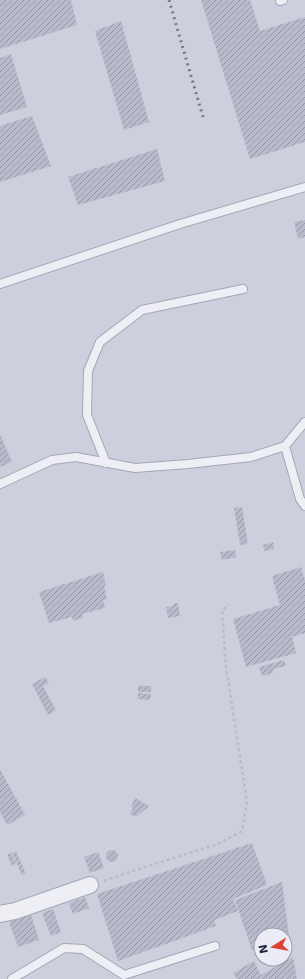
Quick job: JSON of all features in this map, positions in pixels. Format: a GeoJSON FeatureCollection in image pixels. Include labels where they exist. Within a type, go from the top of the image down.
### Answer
{"type":"FeatureCollection","features":[{"type":"Feature","properties":{"kind":"street"},"geometry":{"type":"LineString","coordinates":[[0,914],[15,911],[90,885]]}},
{"type":"Feature","properties":{"kind":"lane"},"geometry":{"type":"LineString","coordinates":[[0,284],[180,224],[305,187]]}},
{"type":"Feature","properties":{"kind":"lane"},"geometry":{"type":"LineString","coordinates":[[106,462],[87,415],[88,371],[100,342],[142,310],[243,289]]}},
{"type":"Feature","properties":{"kind":"lane"},"geometry":{"type":"LineString","coordinates":[[0,484],[52,460],[76,457],[135,468],[250,457],[285,446],[305,422]]}},
{"type":"Feature","properties":{"kind":"lane"},"geometry":{"type":"LineString","coordinates":[[285,446],[300,499],[305,506]]}},
{"type":"Feature","properties":{"kind":"lane"},"geometry":{"type":"LineString","coordinates":[[12,979],[64,948],[83,949],[124,975],[215,946]]}},
{"type":"Feature","properties":{"kind":"path"},"geometry":{"type":"LineString","coordinates":[[90,885],[218,844],[242,832],[247,802],[226,667],[222,610],[229,604]]}},
{"type":"Feature","properties":{"kind":"shaded area"},"geometry":{"type":"Polygon","coordinates":[[[0,0],[305,0],[305,979],[0,979],[0,0]]]}},
{"type":"Feature","properties":{"kind":"building"},"geometry":{"type":"Polygon","coordinates":[[[0,0],[71,0],[77,25],[0,49],[0,0]]]}},
{"type":"Feature","properties":{"kind":"building"},"geometry":{"type":"Polygon","coordinates":[[[201,0],[250,0],[260,31],[305,17],[305,142],[250,159],[201,0]]]}},
{"type":"Feature","properties":{"kind":"building"},"geometry":{"type":"Polygon","coordinates":[[[121,21],[149,122],[124,130],[95,31],[121,21]]]}},
{"type":"Feature","properties":{"kind":"building"},"geometry":{"type":"Polygon","coordinates":[[[11,54],[27,107],[0,115],[0,58],[11,54]]]}},
{"type":"Feature","properties":{"kind":"building"},"geometry":{"type":"Polygon","coordinates":[[[32,116],[51,166],[0,182],[0,126],[32,116]]]}},
{"type":"Feature","properties":{"kind":"building"},"geometry":{"type":"Polygon","coordinates":[[[157,149],[165,181],[78,205],[68,177],[157,149]]]}},
{"type":"Feature","properties":{"kind":"building"},"geometry":{"type":"Polygon","coordinates":[[[305,220],[305,237],[298,239],[294,222],[305,220]]]}},
{"type":"Feature","properties":{"kind":"building"},"geometry":{"type":"Polygon","coordinates":[[[0,434],[12,462],[0,467],[0,434]]]}},
{"type":"Feature","properties":{"kind":"building"},"geometry":{"type":"Polygon","coordinates":[[[242,507],[248,544],[240,545],[234,508],[242,507]]]}},
{"type":"Feature","properties":{"kind":"building"},"geometry":{"type":"Polygon","coordinates":[[[273,542],[274,549],[264,551],[263,545],[273,542]]]}},
{"type":"Feature","properties":{"kind":"building"},"geometry":{"type":"Polygon","coordinates":[[[235,550],[236,557],[222,560],[220,552],[235,550]]]}},
{"type":"Feature","properties":{"kind":"building"},"geometry":{"type":"Polygon","coordinates":[[[301,567],[305,580],[305,633],[292,637],[296,653],[246,667],[233,619],[280,605],[272,576],[301,567]]]}},
{"type":"Feature","properties":{"kind":"building"},"geometry":{"type":"Polygon","coordinates":[[[103,572],[107,599],[103,600],[105,608],[82,614],[83,618],[73,621],[72,617],[49,623],[39,592],[103,572]]]}},
{"type":"Feature","properties":{"kind":"building"},"geometry":{"type":"Polygon","coordinates":[[[178,603],[180,616],[168,618],[166,607],[173,606],[173,604],[178,603]]]}},
{"type":"Feature","properties":{"kind":"building"},"geometry":{"type":"Polygon","coordinates":[[[284,660],[286,666],[273,669],[273,673],[262,676],[259,667],[284,660]]]}},
{"type":"Feature","properties":{"kind":"building"},"geometry":{"type":"Polygon","coordinates":[[[45,677],[49,683],[43,686],[56,710],[48,715],[32,684],[45,677]]]}},
{"type":"Feature","properties":{"kind":"building"},"geometry":{"type":"Polygon","coordinates":[[[138,686],[151,686],[151,692],[138,692],[138,686]]]}},
{"type":"Feature","properties":{"kind":"building"},"geometry":{"type":"Polygon","coordinates":[[[138,693],[151,694],[150,700],[138,699],[138,693]]]}},
{"type":"Feature","properties":{"kind":"building"},"geometry":{"type":"Polygon","coordinates":[[[0,769],[25,815],[7,825],[0,812],[0,769]]]}},
{"type":"Feature","properties":{"kind":"building"},"geometry":{"type":"Polygon","coordinates":[[[135,798],[149,806],[136,817],[130,814],[135,798]]]}},
{"type":"Feature","properties":{"kind":"building"},"geometry":{"type":"Polygon","coordinates":[[[252,843],[267,885],[233,899],[238,911],[214,920],[216,926],[118,961],[97,894],[252,843]]]}},
{"type":"Feature","properties":{"kind":"building"},"geometry":{"type":"Polygon","coordinates":[[[110,850],[114,850],[118,856],[114,862],[110,862],[106,858],[106,854],[110,850]]]}},
{"type":"Feature","properties":{"kind":"building"},"geometry":{"type":"Polygon","coordinates":[[[16,851],[26,874],[22,875],[12,853],[16,851]]]}},
{"type":"Feature","properties":{"kind":"building"},"geometry":{"type":"Polygon","coordinates":[[[98,852],[104,868],[90,873],[84,857],[98,852]]]}},
{"type":"Feature","properties":{"kind":"building"},"geometry":{"type":"Polygon","coordinates":[[[11,853],[16,864],[12,866],[7,855],[11,853]]]}},
{"type":"Feature","properties":{"kind":"building"},"geometry":{"type":"Polygon","coordinates":[[[282,882],[288,927],[253,927],[252,950],[235,900],[282,882]]]}},
{"type":"Feature","properties":{"kind":"building"},"geometry":{"type":"Polygon","coordinates":[[[85,897],[89,908],[73,914],[69,903],[85,897]]]}},
{"type":"Feature","properties":{"kind":"building"},"geometry":{"type":"Polygon","coordinates":[[[53,909],[61,932],[51,936],[42,913],[53,909]]]}},
{"type":"Feature","properties":{"kind":"building"},"geometry":{"type":"Polygon","coordinates":[[[31,915],[39,940],[18,947],[9,922],[31,915]]]}},
{"type":"Feature","properties":{"kind":"building"},"geometry":{"type":"Polygon","coordinates":[[[293,957],[297,979],[237,979],[233,973],[253,962],[253,967],[257,967],[261,975],[275,967],[293,967],[293,957]]]}},
{"type":"Feature","properties":{"kind":"railway"},"geometry":{"type":"LineString","coordinates":[[169,0],[203,117]]}}]}
